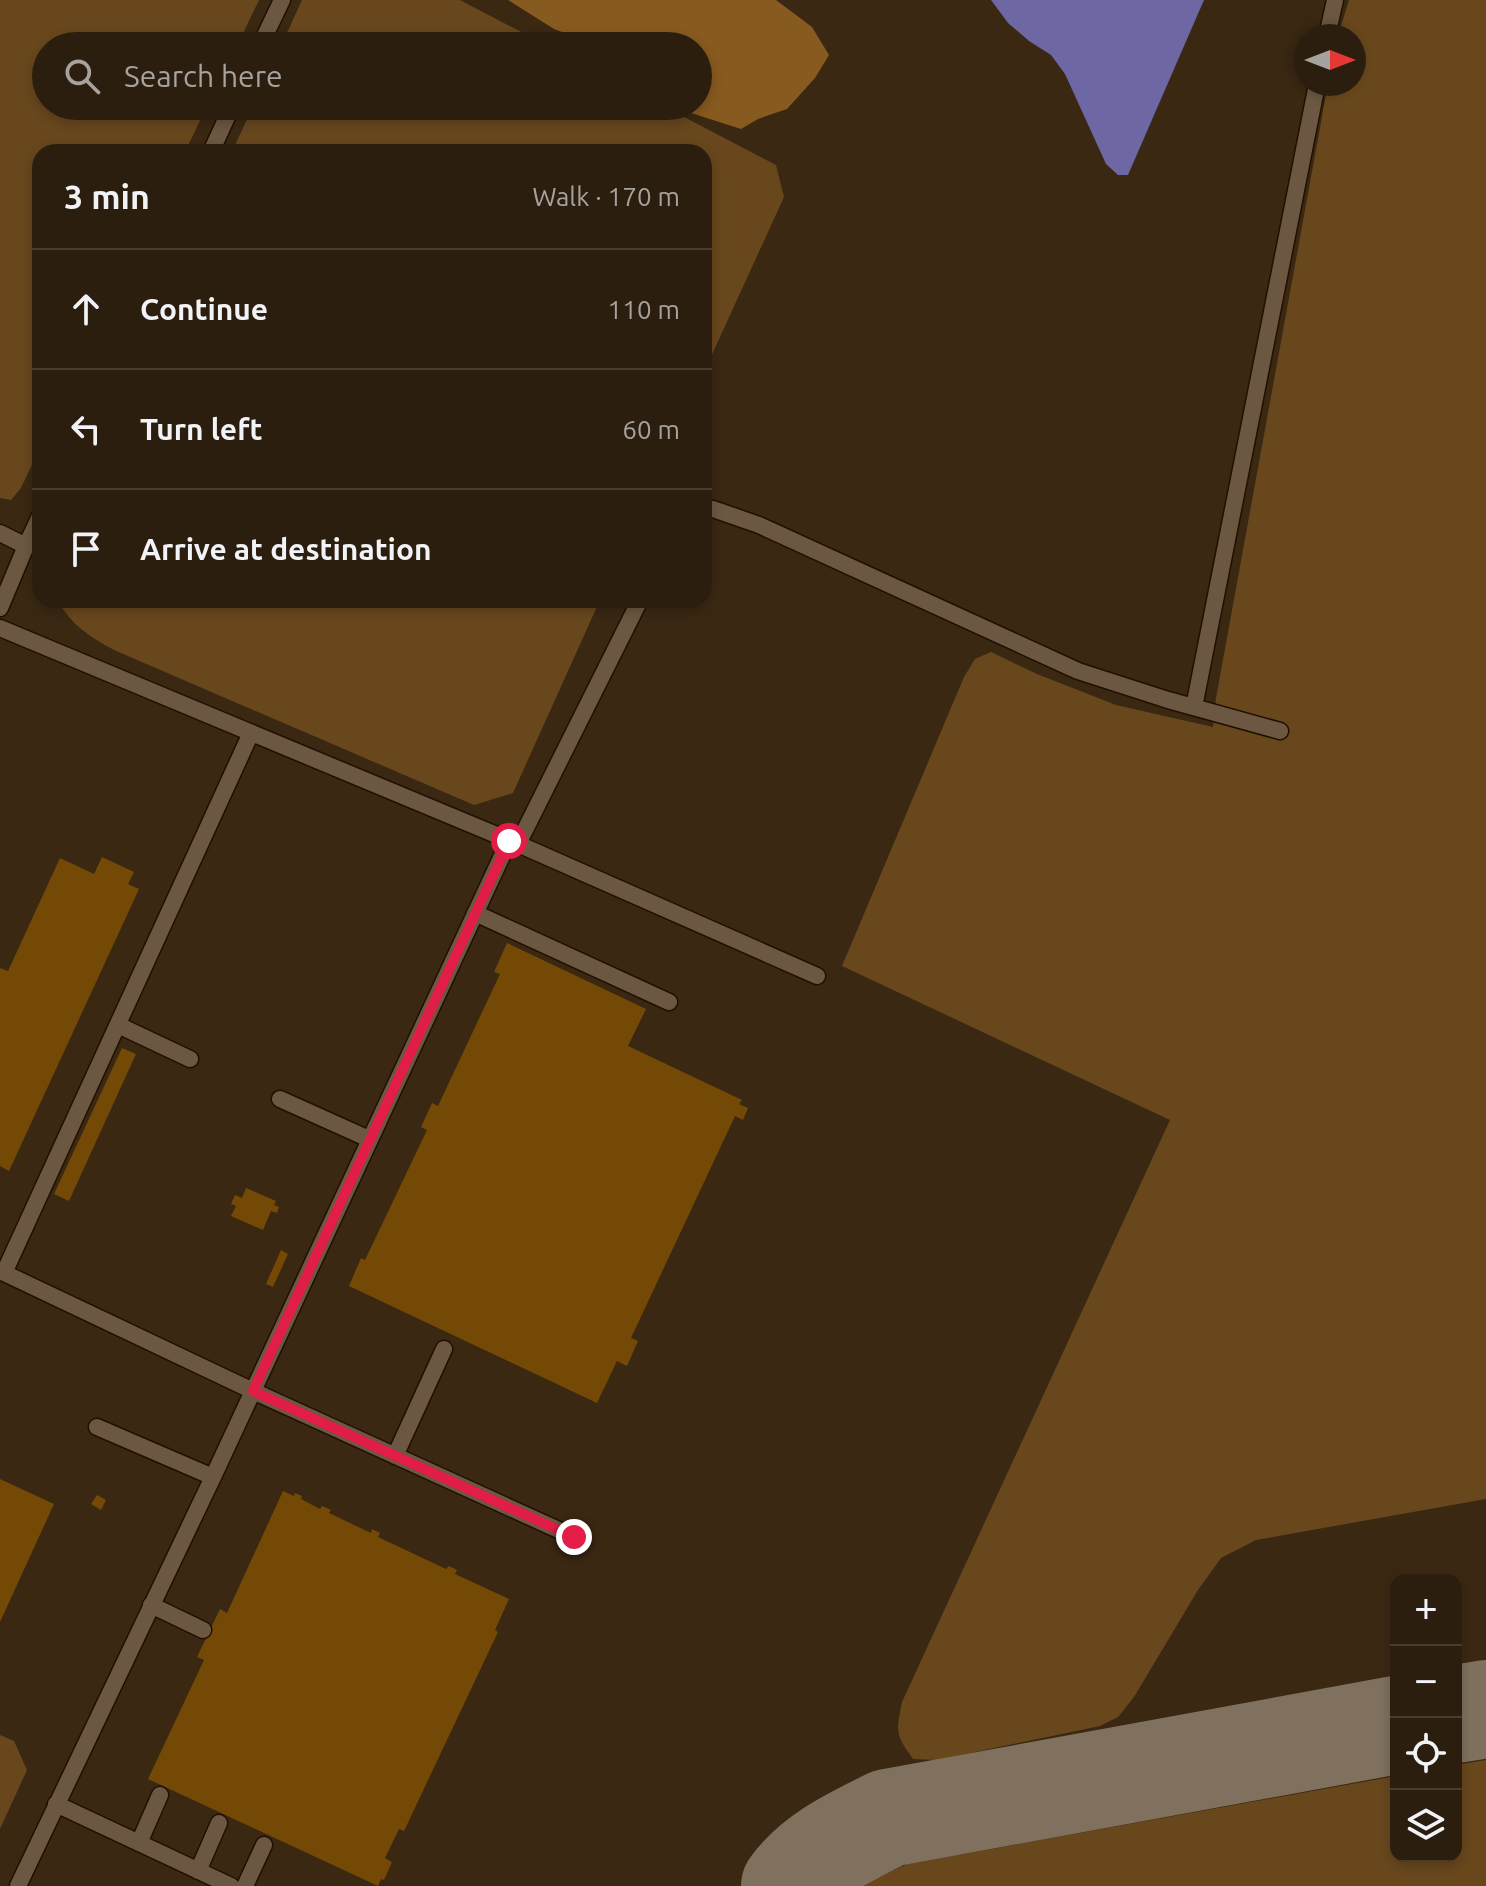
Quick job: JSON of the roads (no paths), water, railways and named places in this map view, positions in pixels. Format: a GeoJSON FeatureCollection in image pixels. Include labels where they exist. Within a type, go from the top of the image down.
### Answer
{"type":"FeatureCollection","features":[{"type":"Feature","properties":{"kind":"lane"},"geometry":{"type":"LineString","coordinates":[[267,32],[282,0]]}},
{"type":"Feature","properties":{"kind":"lane"},"geometry":{"type":"LineString","coordinates":[[1330,24],[1335,0]]}},
{"type":"Feature","properties":{"kind":"lane"},"geometry":{"type":"LineString","coordinates":[[1194,707],[1315,96]]}},
{"type":"Feature","properties":{"kind":"lane"},"geometry":{"type":"LineString","coordinates":[[215,144],[226,120]]}},
{"type":"Feature","properties":{"kind":"lane"},"geometry":{"type":"LineString","coordinates":[[712,509],[759,525],[1078,671],[1280,731]]}},
{"type":"Feature","properties":{"kind":"lane"},"geometry":{"type":"LineString","coordinates":[[0,533],[26,546]]}},
{"type":"Feature","properties":{"kind":"lane"},"geometry":{"type":"LineString","coordinates":[[0,608],[32,533]]}},
{"type":"Feature","properties":{"kind":"lane"},"geometry":{"type":"LineString","coordinates":[[18,1886],[213,1477],[475,913],[636,608]]}},
{"type":"Feature","properties":{"kind":"lane"},"geometry":{"type":"LineString","coordinates":[[0,628],[514,842],[817,976]]}},
{"type":"Feature","properties":{"kind":"lane"},"geometry":{"type":"LineString","coordinates":[[251,733],[2,1272],[253,1391],[574,1537]]}},
{"type":"Feature","properties":{"kind":"lane"},"geometry":{"type":"LineString","coordinates":[[475,913],[669,1002]]}},
{"type":"Feature","properties":{"kind":"lane"},"geometry":{"type":"LineString","coordinates":[[118,1025],[190,1059]]}},
{"type":"Feature","properties":{"kind":"lane"},"geometry":{"type":"LineString","coordinates":[[280,1099],[369,1139]]}},
{"type":"Feature","properties":{"kind":"lane"},"geometry":{"type":"LineString","coordinates":[[395,1456],[444,1349]]}},
{"type":"Feature","properties":{"kind":"lane"},"geometry":{"type":"LineString","coordinates":[[97,1427],[213,1477]]}},
{"type":"Feature","properties":{"kind":"lane"},"geometry":{"type":"LineString","coordinates":[[151,1605],[203,1630]]}},
{"type":"Feature","properties":{"kind":"lane"},"geometry":{"type":"LineString","coordinates":[[139,1843],[160,1795]]}},
{"type":"Feature","properties":{"kind":"lane"},"geometry":{"type":"LineString","coordinates":[[56,1804],[231,1886]]}},
{"type":"Feature","properties":{"kind":"lane"},"geometry":{"type":"LineString","coordinates":[[198,1871],[219,1823]]}},
{"type":"Feature","properties":{"kind":"lane"},"geometry":{"type":"LineString","coordinates":[[245,1886],[264,1845]]}}]}
